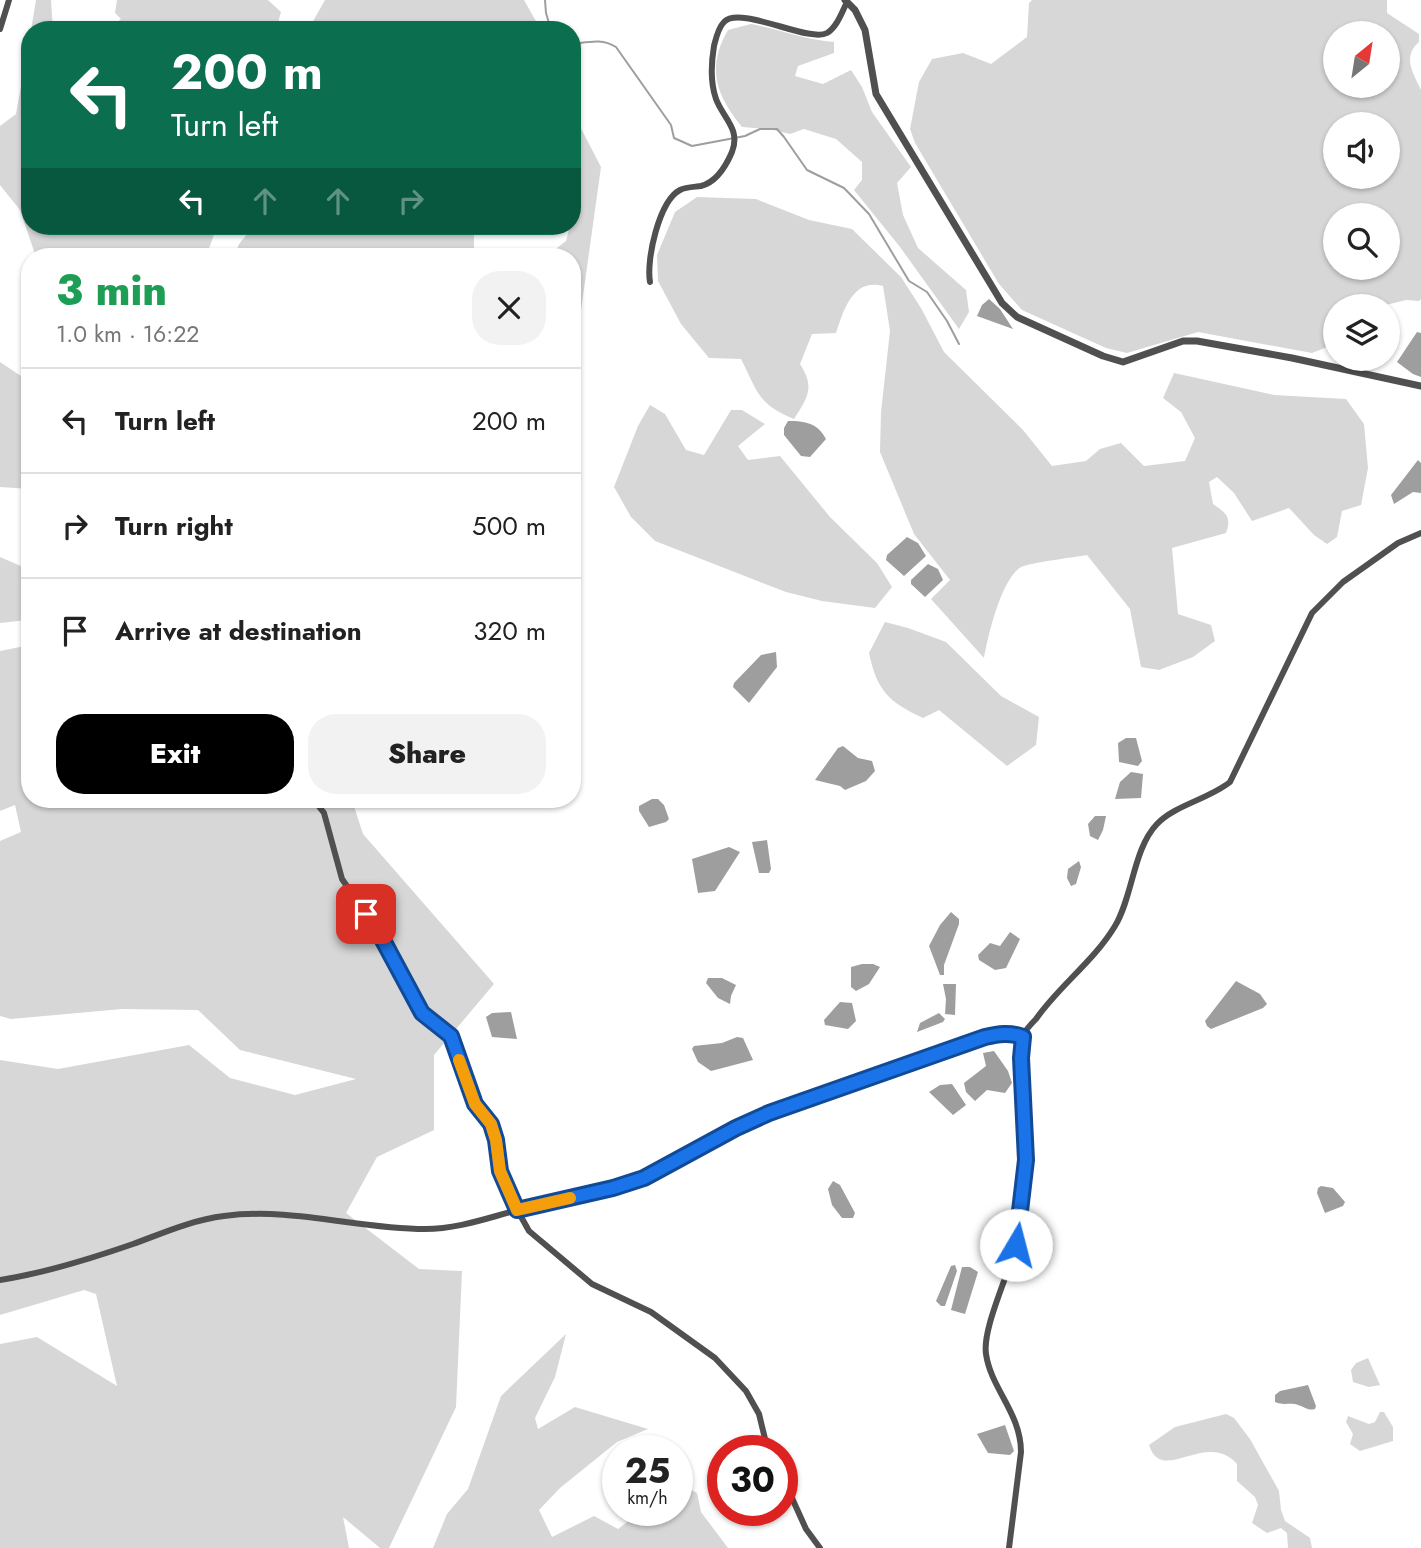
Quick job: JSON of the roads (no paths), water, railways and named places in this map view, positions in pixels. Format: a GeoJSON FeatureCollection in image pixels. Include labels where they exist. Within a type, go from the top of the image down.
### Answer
{"type":"FeatureCollection","features":[{"type":"Feature","properties":{"kind":"street"},"geometry":{"type":"LineString","coordinates":[[0,29],[9,0]]}},
{"type":"Feature","properties":{"kind":"street"},"geometry":{"type":"LineString","coordinates":[[650,282],[648,269],[651,249],[669,199],[681,189],[704,185],[717,178],[732,152],[734,130],[717,102],[711,71],[717,34],[723,22],[727,19],[745,19],[817,36],[824,35],[832,29],[846,1],[855,9],[865,30],[876,94],[1002,303],[1017,317],[1103,356],[1124,362],[1183,341],[1197,341],[1421,386]]}},
{"type":"Feature","properties":{"kind":"street"},"geometry":{"type":"LineString","coordinates":[[1009,1548],[1021,1437],[985,1352],[988,1333],[1016,1245],[1020,1213],[1026,1160],[1021,1058],[1023,1037],[1039,1014],[1102,945],[1115,926],[1123,911],[1143,846],[1157,824],[1166,816],[1219,791],[1230,782],[1312,612],[1343,582],[1398,543],[1421,533]]}},
{"type":"Feature","properties":{"kind":"street"},"geometry":{"type":"LineString","coordinates":[[320,808],[324,813],[342,879],[378,931],[422,1013],[451,1036],[475,1104],[491,1124],[500,1171],[529,1231],[573,1271],[592,1284],[651,1312],[684,1333],[731,1372],[759,1414],[764,1435]]}},
{"type":"Feature","properties":{"kind":"street"},"geometry":{"type":"LineString","coordinates":[[0,1280],[25,1276],[130,1245],[190,1223],[225,1216],[309,1216],[424,1229],[461,1227],[644,1178],[769,1113],[985,1037],[1015,1034],[1023,1037]]}},
{"type":"Feature","properties":{"kind":"street"},"geometry":{"type":"LineString","coordinates":[[798,1511],[806,1529],[820,1548]]}},
{"type":"Feature","properties":{"kind":"waterway"},"geometry":{"type":"LineString","coordinates":[[545,0],[548,21]]}},
{"type":"Feature","properties":{"kind":"waterway"},"geometry":{"type":"LineString","coordinates":[[581,43],[600,42],[616,47],[671,125],[674,138],[692,146],[745,136],[760,129],[777,129],[807,170],[844,188],[869,214],[909,281],[927,292],[959,344]]}}]}
